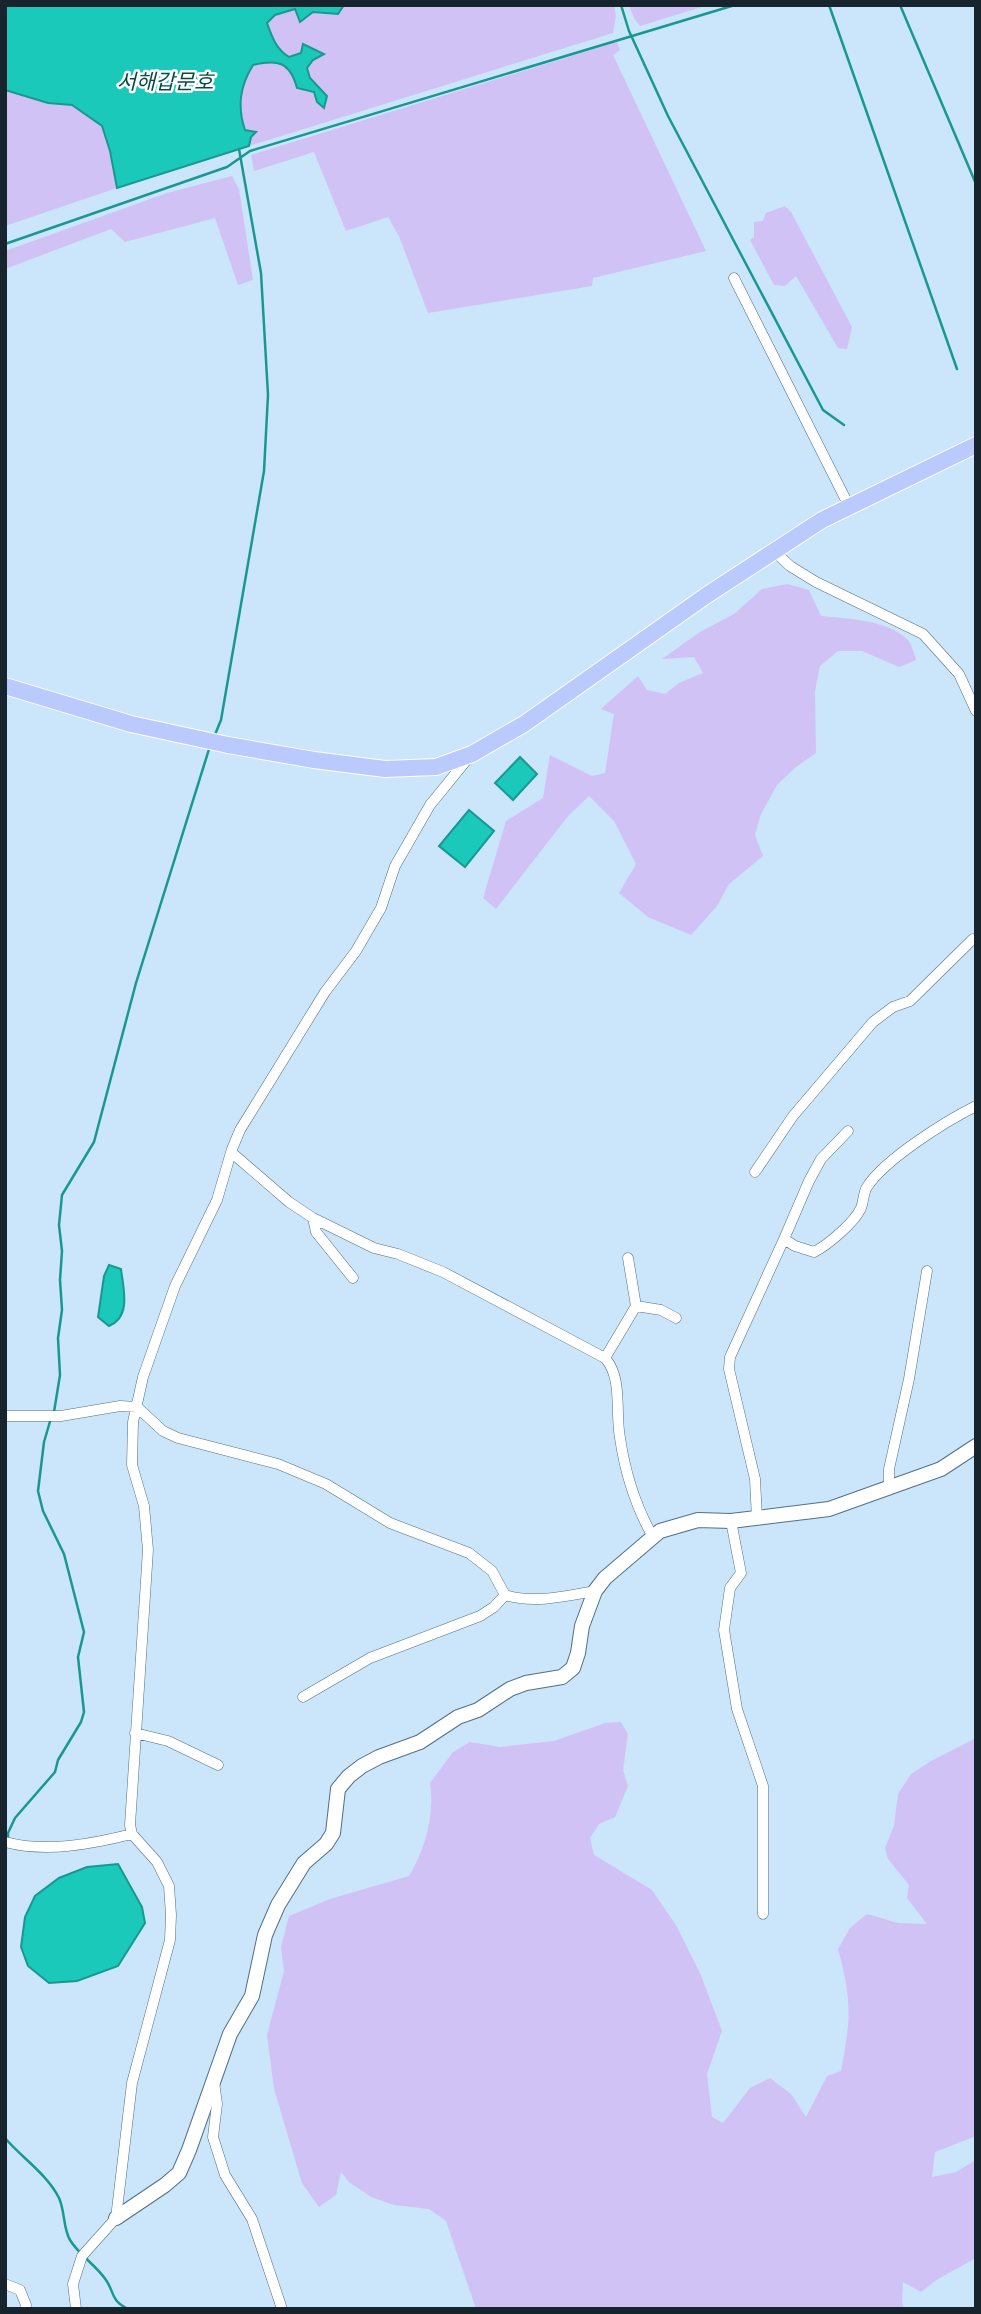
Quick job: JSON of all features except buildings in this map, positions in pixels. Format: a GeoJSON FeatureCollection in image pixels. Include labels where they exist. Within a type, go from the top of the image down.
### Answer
{"type":"FeatureCollection","features":[{"type":"Feature","properties":{"kind":"main road"},"geometry":{"type":"LineString","coordinates":[[5,686],[131,724],[314,760],[385,769],[436,767],[472,754],[524,724],[773,550],[822,520],[976,445]]}},
{"type":"Feature","properties":{"kind":"street"},"geometry":{"type":"LineString","coordinates":[[734,278],[849,506]]}},
{"type":"Feature","properties":{"kind":"street"},"geometry":{"type":"LineString","coordinates":[[773,550],[790,566],[816,582],[923,635],[959,674],[976,711]]}},
{"type":"Feature","properties":{"kind":"street"},"geometry":{"type":"LineString","coordinates":[[116,2218],[132,2083],[170,1940],[172,1915],[169,1886],[157,1862],[132,1834],[130,1825],[148,1550],[144,1506],[132,1465],[134,1422],[143,1377],[175,1286],[217,1200],[240,1130],[318,1004],[356,951],[381,908],[395,866],[430,805],[472,754]]}},
{"type":"Feature","properties":{"kind":"street"},"geometry":{"type":"LineString","coordinates":[[755,1172],[793,1116],[873,1022],[893,1007],[910,1001],[975,939]]}},
{"type":"Feature","properties":{"kind":"street"},"geometry":{"type":"LineString","coordinates":[[784,1238],[794,1246],[814,1252],[822,1248],[861,1209],[866,1188],[880,1173],[938,1127],[976,1106]]}},
{"type":"Feature","properties":{"kind":"street"},"geometry":{"type":"LineString","coordinates":[[757,1519],[755,1479],[729,1369],[730,1357],[809,1181],[821,1159],[848,1131]]}},
{"type":"Feature","properties":{"kind":"street"},"geometry":{"type":"LineString","coordinates":[[231,1152],[289,1202],[313,1217],[374,1248],[398,1254],[443,1272],[605,1358],[611,1365],[615,1378],[620,1438],[632,1491],[653,1537]]}},
{"type":"Feature","properties":{"kind":"street"},"geometry":{"type":"LineString","coordinates":[[313,1217],[316,1233],[353,1278]]}},
{"type":"Feature","properties":{"kind":"street"},"geometry":{"type":"LineString","coordinates":[[605,1358],[636,1306],[628,1258]]}},
{"type":"Feature","properties":{"kind":"street"},"geometry":{"type":"LineString","coordinates":[[889,1486],[889,1469],[909,1379],[927,1271]]}},
{"type":"Feature","properties":{"kind":"street"},"geometry":{"type":"LineString","coordinates":[[636,1306],[661,1310],[676,1318]]}},
{"type":"Feature","properties":{"kind":"street"},"geometry":{"type":"LineString","coordinates":[[5,1416],[61,1416],[120,1406],[137,1407],[163,1431],[178,1438],[278,1464],[326,1484],[390,1523],[469,1553],[492,1571],[505,1595]]}},
{"type":"Feature","properties":{"kind":"street"},"geometry":{"type":"LineString","coordinates":[[76,2309],[73,2284],[82,2256],[116,2218],[179,2173],[230,2034],[252,1996],[265,1935],[278,1905],[304,1863],[326,1844],[333,1833],[338,1789],[362,1766],[420,1742],[458,1717],[478,1710],[510,1689],[526,1683],[562,1677],[572,1668],[582,1626],[595,1591],[605,1578],[660,1531],[698,1520],[757,1519],[829,1509],[941,1469],[976,1446]]}},
{"type":"Feature","properties":{"kind":"street"},"geometry":{"type":"LineString","coordinates":[[731,1521],[741,1573],[730,1588],[724,1630],[737,1709],[763,1786],[764,1914]]}},
{"type":"Feature","properties":{"kind":"street"},"geometry":{"type":"LineString","coordinates":[[505,1595],[530,1598],[569,1596],[595,1591]]}},
{"type":"Feature","properties":{"kind":"street"},"geometry":{"type":"LineString","coordinates":[[303,1697],[370,1658],[480,1616],[494,1607],[505,1595]]}},
{"type":"Feature","properties":{"kind":"street"},"geometry":{"type":"LineString","coordinates":[[135,1733],[168,1741],[218,1765]]}},
{"type":"Feature","properties":{"kind":"street"},"geometry":{"type":"LineString","coordinates":[[5,1842],[58,1846],[94,1843],[132,1834]]}},
{"type":"Feature","properties":{"kind":"street"},"geometry":{"type":"LineString","coordinates":[[214,2081],[217,2104],[213,2137],[225,2175],[252,2218],[282,2309]]}},
{"type":"Feature","properties":{"kind":"street"},"geometry":{"type":"LineString","coordinates":[[5,2284],[20,2290],[25,2309]]}},
{"type":"Feature","properties":{"kind":"shaded area"},"geometry":{"type":"Polygon","coordinates":[[[344,5],[614,5],[616,16],[613,33],[249,146],[251,137],[239,111],[241,92],[252,65],[269,62],[282,64],[291,73],[297,88],[314,92],[317,102],[326,96],[310,78],[307,68],[323,54],[304,44],[301,53],[289,57],[275,43],[267,23],[282,13],[291,11],[338,14],[344,5]]]}},
{"type":"Feature","properties":{"kind":"shaded area"},"geometry":{"type":"Polygon","coordinates":[[[629,5],[708,5],[640,26],[629,5]]]}},
{"type":"Feature","properties":{"kind":"shaded area"},"geometry":{"type":"Polygon","coordinates":[[[617,42],[620,50],[613,55],[706,251],[593,278],[592,286],[428,313],[399,236],[388,217],[346,231],[314,152],[254,171],[251,155],[617,42]]]}},
{"type":"Feature","properties":{"kind":"shaded area"},"geometry":{"type":"Polygon","coordinates":[[[5,90],[48,103],[72,105],[102,126],[117,188],[5,226],[5,90]]]}},
{"type":"Feature","properties":{"kind":"shaded area"},"geometry":{"type":"Polygon","coordinates":[[[232,176],[239,189],[253,280],[238,285],[215,218],[125,242],[111,229],[5,269],[5,251],[167,193],[232,176]]]}},
{"type":"Feature","properties":{"kind":"shaded area"},"geometry":{"type":"Polygon","coordinates":[[[785,206],[791,212],[852,327],[847,349],[838,348],[796,276],[785,286],[774,285],[750,240],[754,237],[754,222],[763,221],[766,213],[785,206]]]}},
{"type":"Feature","properties":{"kind":"shaded area"},"geometry":{"type":"Polygon","coordinates":[[[787,584],[809,590],[821,616],[866,621],[898,632],[909,641],[916,660],[899,667],[862,651],[838,651],[820,666],[815,691],[816,753],[777,785],[761,814],[755,835],[763,856],[729,884],[717,906],[691,935],[648,917],[619,893],[636,864],[614,821],[589,796],[568,816],[496,909],[483,898],[506,821],[543,798],[550,755],[592,776],[605,773],[614,714],[601,709],[638,676],[647,690],[665,694],[679,683],[703,673],[694,657],[662,659],[700,632],[734,614],[762,589],[787,584]]]}},
{"type":"Feature","properties":{"kind":"shaded area"},"geometry":{"type":"Polygon","coordinates":[[[621,1722],[628,1734],[623,1770],[628,1786],[615,1817],[599,1824],[590,1838],[594,1855],[652,1890],[677,1927],[700,1973],[722,2031],[707,2074],[712,2117],[723,2123],[750,2088],[770,2078],[791,2094],[806,2117],[827,2076],[841,2071],[847,2038],[848,1997],[838,1949],[850,1928],[867,1914],[898,1923],[927,1924],[907,1898],[909,1885],[888,1859],[885,1848],[894,1826],[898,1794],[911,1774],[976,1738],[976,2136],[935,2152],[932,2177],[956,2172],[976,2160],[976,2258],[938,2279],[921,2292],[903,2282],[904,2309],[476,2309],[446,2221],[429,2209],[394,2205],[371,2197],[349,2182],[341,2172],[336,2195],[319,2207],[302,2183],[274,2089],[267,2035],[284,1971],[281,1947],[289,1916],[330,1899],[409,1876],[420,1855],[430,1819],[430,1783],[453,1752],[470,1742],[500,1747],[554,1741],[605,1723],[621,1722]]]}},
{"type":"Feature","properties":{"kind":"water","name":"서해갑문호"},"geometry":{"type":"Polygon","coordinates":[[[5,5],[344,5],[338,14],[313,12],[300,22],[295,9],[275,15],[267,23],[278,46],[289,57],[301,53],[303,44],[324,54],[313,60],[307,68],[310,78],[327,96],[324,108],[317,102],[314,92],[297,88],[291,73],[282,64],[269,62],[253,65],[245,81],[241,104],[245,130],[256,132],[251,137],[249,146],[117,188],[102,126],[72,105],[48,103],[5,90],[5,5]]]}},
{"type":"Feature","properties":{"kind":"water"},"geometry":{"type":"Polygon","coordinates":[[[520,757],[537,774],[513,800],[495,783],[520,757]]]}},
{"type":"Feature","properties":{"kind":"water"},"geometry":{"type":"Polygon","coordinates":[[[469,810],[494,831],[465,867],[439,846],[469,810]]]}},
{"type":"Feature","properties":{"kind":"water"},"geometry":{"type":"Polygon","coordinates":[[[109,1265],[121,1269],[124,1301],[121,1316],[109,1326],[98,1317],[104,1276],[109,1265]]]}},
{"type":"Feature","properties":{"kind":"water"},"geometry":{"type":"Polygon","coordinates":[[[118,1864],[142,1907],[145,1923],[118,1966],[77,1981],[49,1983],[28,1966],[21,1947],[25,1917],[35,1896],[59,1878],[87,1867],[118,1864]]]}},
{"type":"Feature","properties":{"kind":"waterway"},"geometry":{"type":"LineString","coordinates":[[621,5],[629,31],[668,116],[823,410],[844,425]]}},
{"type":"Feature","properties":{"kind":"waterway"},"geometry":{"type":"LineString","coordinates":[[5,244],[227,167],[250,151],[735,5]]}},
{"type":"Feature","properties":{"kind":"waterway"},"geometry":{"type":"LineString","coordinates":[[829,5],[957,369]]}},
{"type":"Feature","properties":{"kind":"waterway"},"geometry":{"type":"LineString","coordinates":[[900,5],[976,184]]}},
{"type":"Feature","properties":{"kind":"waterway"},"geometry":{"type":"LineString","coordinates":[[214,737],[221,720],[264,471],[268,395],[261,273],[239,149]]}},
{"type":"Feature","properties":{"kind":"waterway"},"geometry":{"type":"LineString","coordinates":[[54,1412],[60,1375],[58,1338],[62,1310],[62,1251],[59,1225],[62,1195],[94,1142],[136,983],[210,746]]}},
{"type":"Feature","properties":{"kind":"waterway"},"geometry":{"type":"LineString","coordinates":[[8,1839],[15,1818],[55,1772],[58,1760],[81,1722],[84,1712],[78,1657],[84,1632],[64,1554],[43,1511],[38,1491],[44,1442],[51,1418]]}},
{"type":"Feature","properties":{"kind":"waterway"},"geometry":{"type":"LineString","coordinates":[[5,2138],[54,2189],[61,2203],[70,2240],[102,2275],[116,2299],[128,2309]]}}]}
